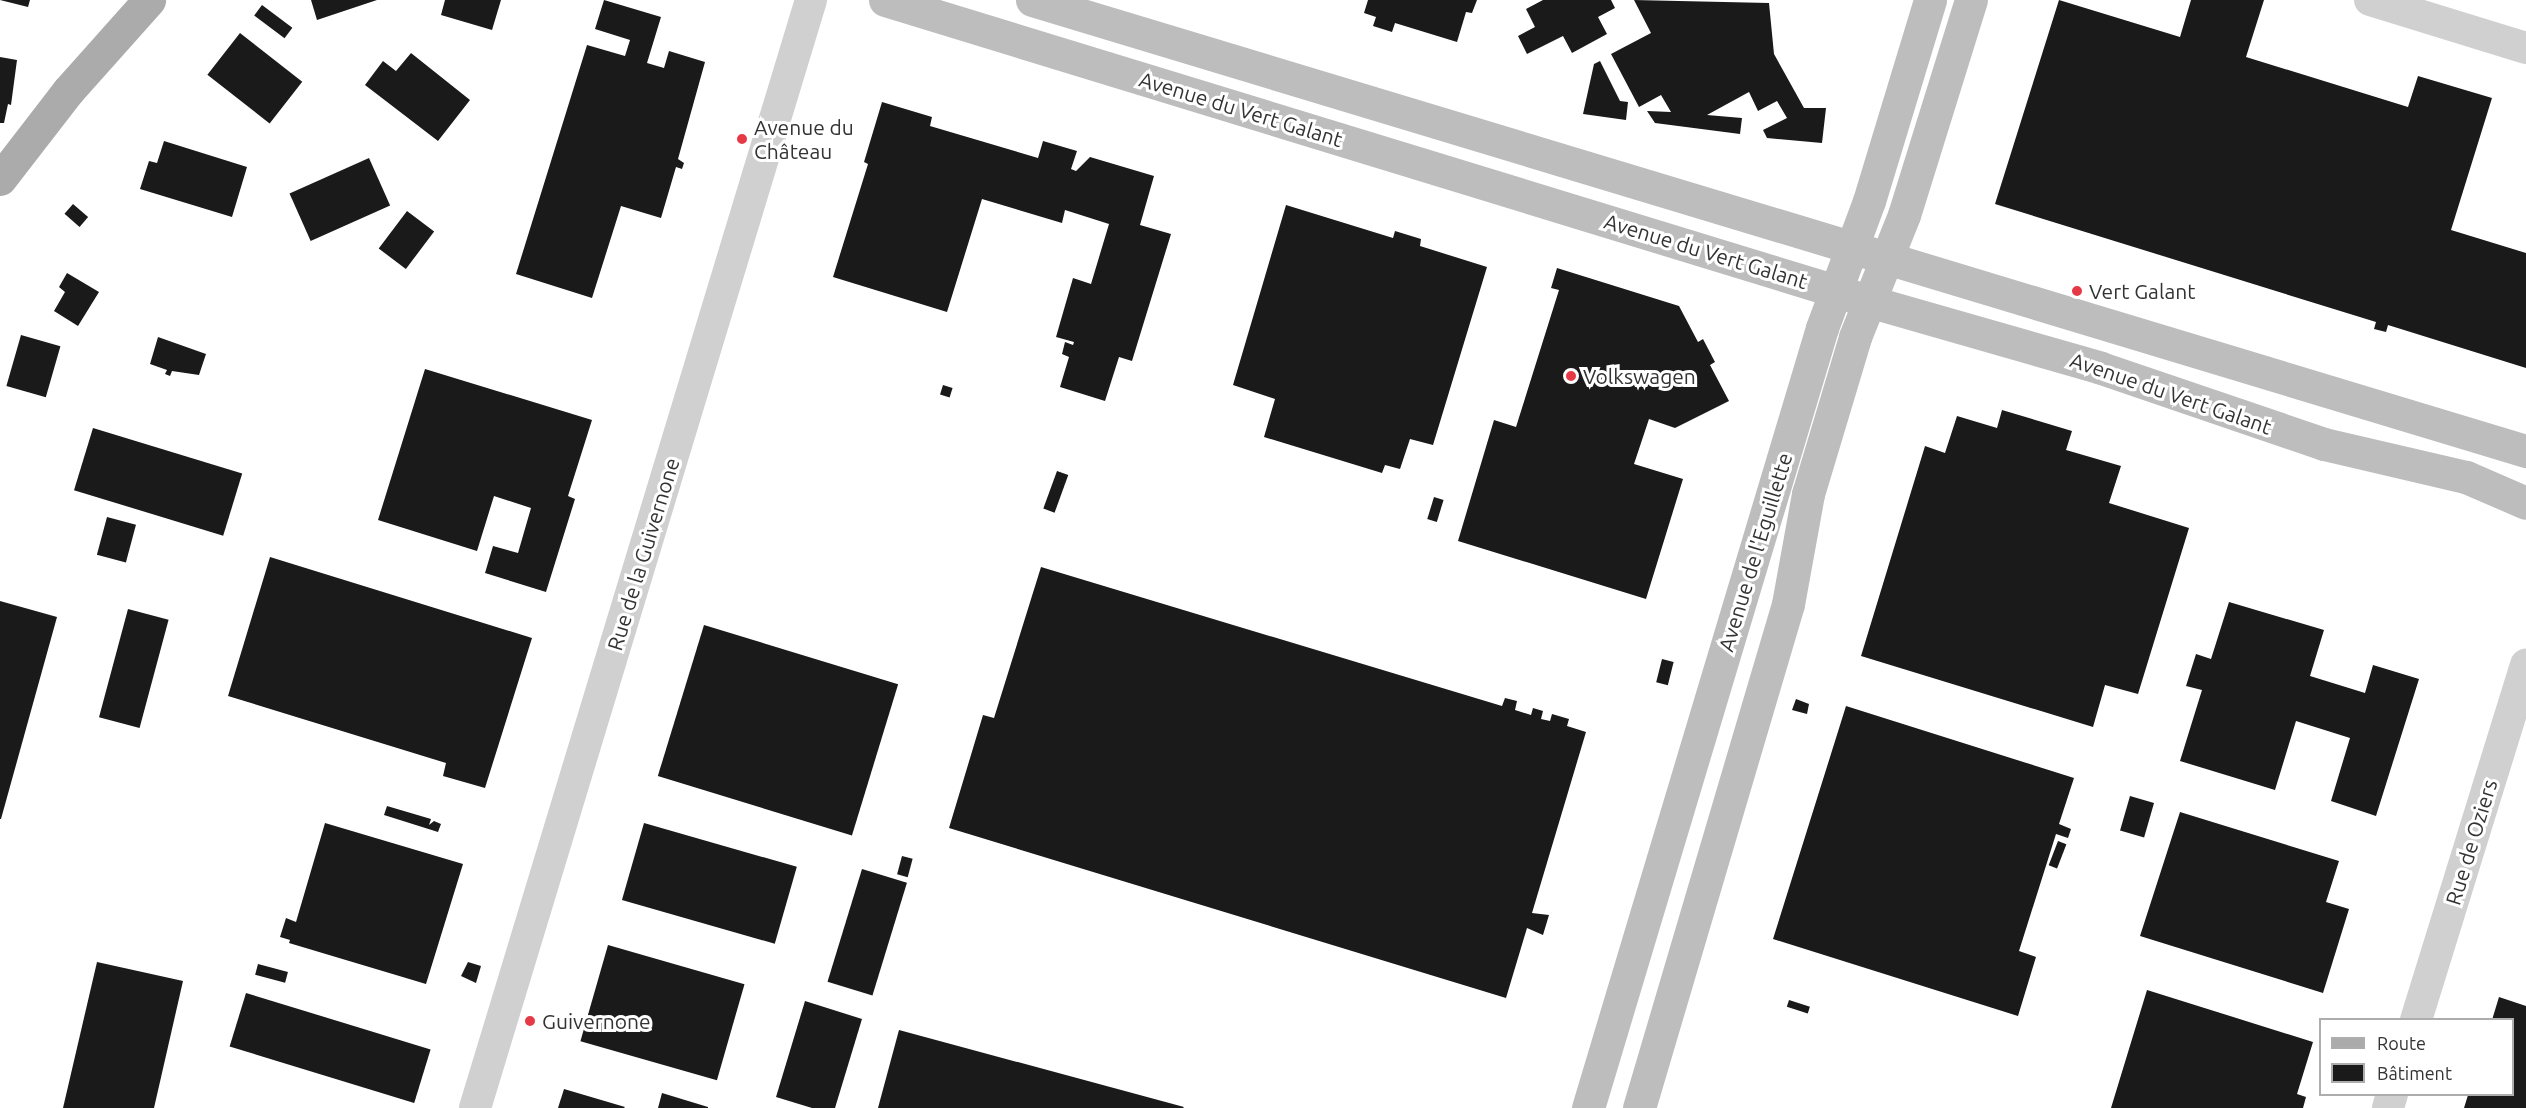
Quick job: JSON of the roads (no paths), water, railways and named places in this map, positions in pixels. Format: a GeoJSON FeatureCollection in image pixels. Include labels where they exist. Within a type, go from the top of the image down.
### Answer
{"type":"FeatureCollection","features":[{"type":"Feature","properties":{"kind":"main road"},"geometry":{"type":"LineString","coordinates":[[0,179],[68,91],[149,0]]}},
{"type":"Feature","properties":{"kind":"street","name":"Rue de la Guivernone"},"geometry":{"type":"LineString","coordinates":[[475,1108],[811,0]]}},
{"type":"Feature","properties":{"kind":"street","name":"Avenue du Vert Galant"},"geometry":{"type":"LineString","coordinates":[[885,0],[1868,301],[2101,368],[2324,444],[2466,477],[2526,503]]}},
{"type":"Feature","properties":{"kind":"street","name":"Avenue du Vert Galant"},"geometry":{"type":"LineString","coordinates":[[1032,0],[2526,451]]}},
{"type":"Feature","properties":{"kind":"street","name":"Avenue de l'Eguillette"},"geometry":{"type":"LineString","coordinates":[[1588,1108],[1835,291],[1852,249],[1930,0]]}},
{"type":"Feature","properties":{"kind":"street","name":"Avenue de l'Eguillette"},"geometry":{"type":"LineString","coordinates":[[1639,1108],[1788,604],[1808,494],[1868,301],[1888,260],[1971,0]]}},
{"type":"Feature","properties":{"kind":"street"},"geometry":{"type":"LineString","coordinates":[[2370,0],[2526,48]]}},
{"type":"Feature","properties":{"kind":"street","name":"Rue de Oziers"},"geometry":{"type":"LineString","coordinates":[[2417,1018],[2526,665]]}},
{"type":"Feature","properties":{"kind":"place","name":"Avenue du Château"},"geometry":{"type":"Point","coordinates":[742,139]}},
{"type":"Feature","properties":{"kind":"place","name":"Vert Galant"},"geometry":{"type":"Point","coordinates":[2077,291]}},
{"type":"Feature","properties":{"kind":"place","name":"Volkswagen"},"geometry":{"type":"Point","coordinates":[1571,376]}},
{"type":"Feature","properties":{"kind":"place","name":"Guivernone"},"geometry":{"type":"Point","coordinates":[530,1021]}}]}
